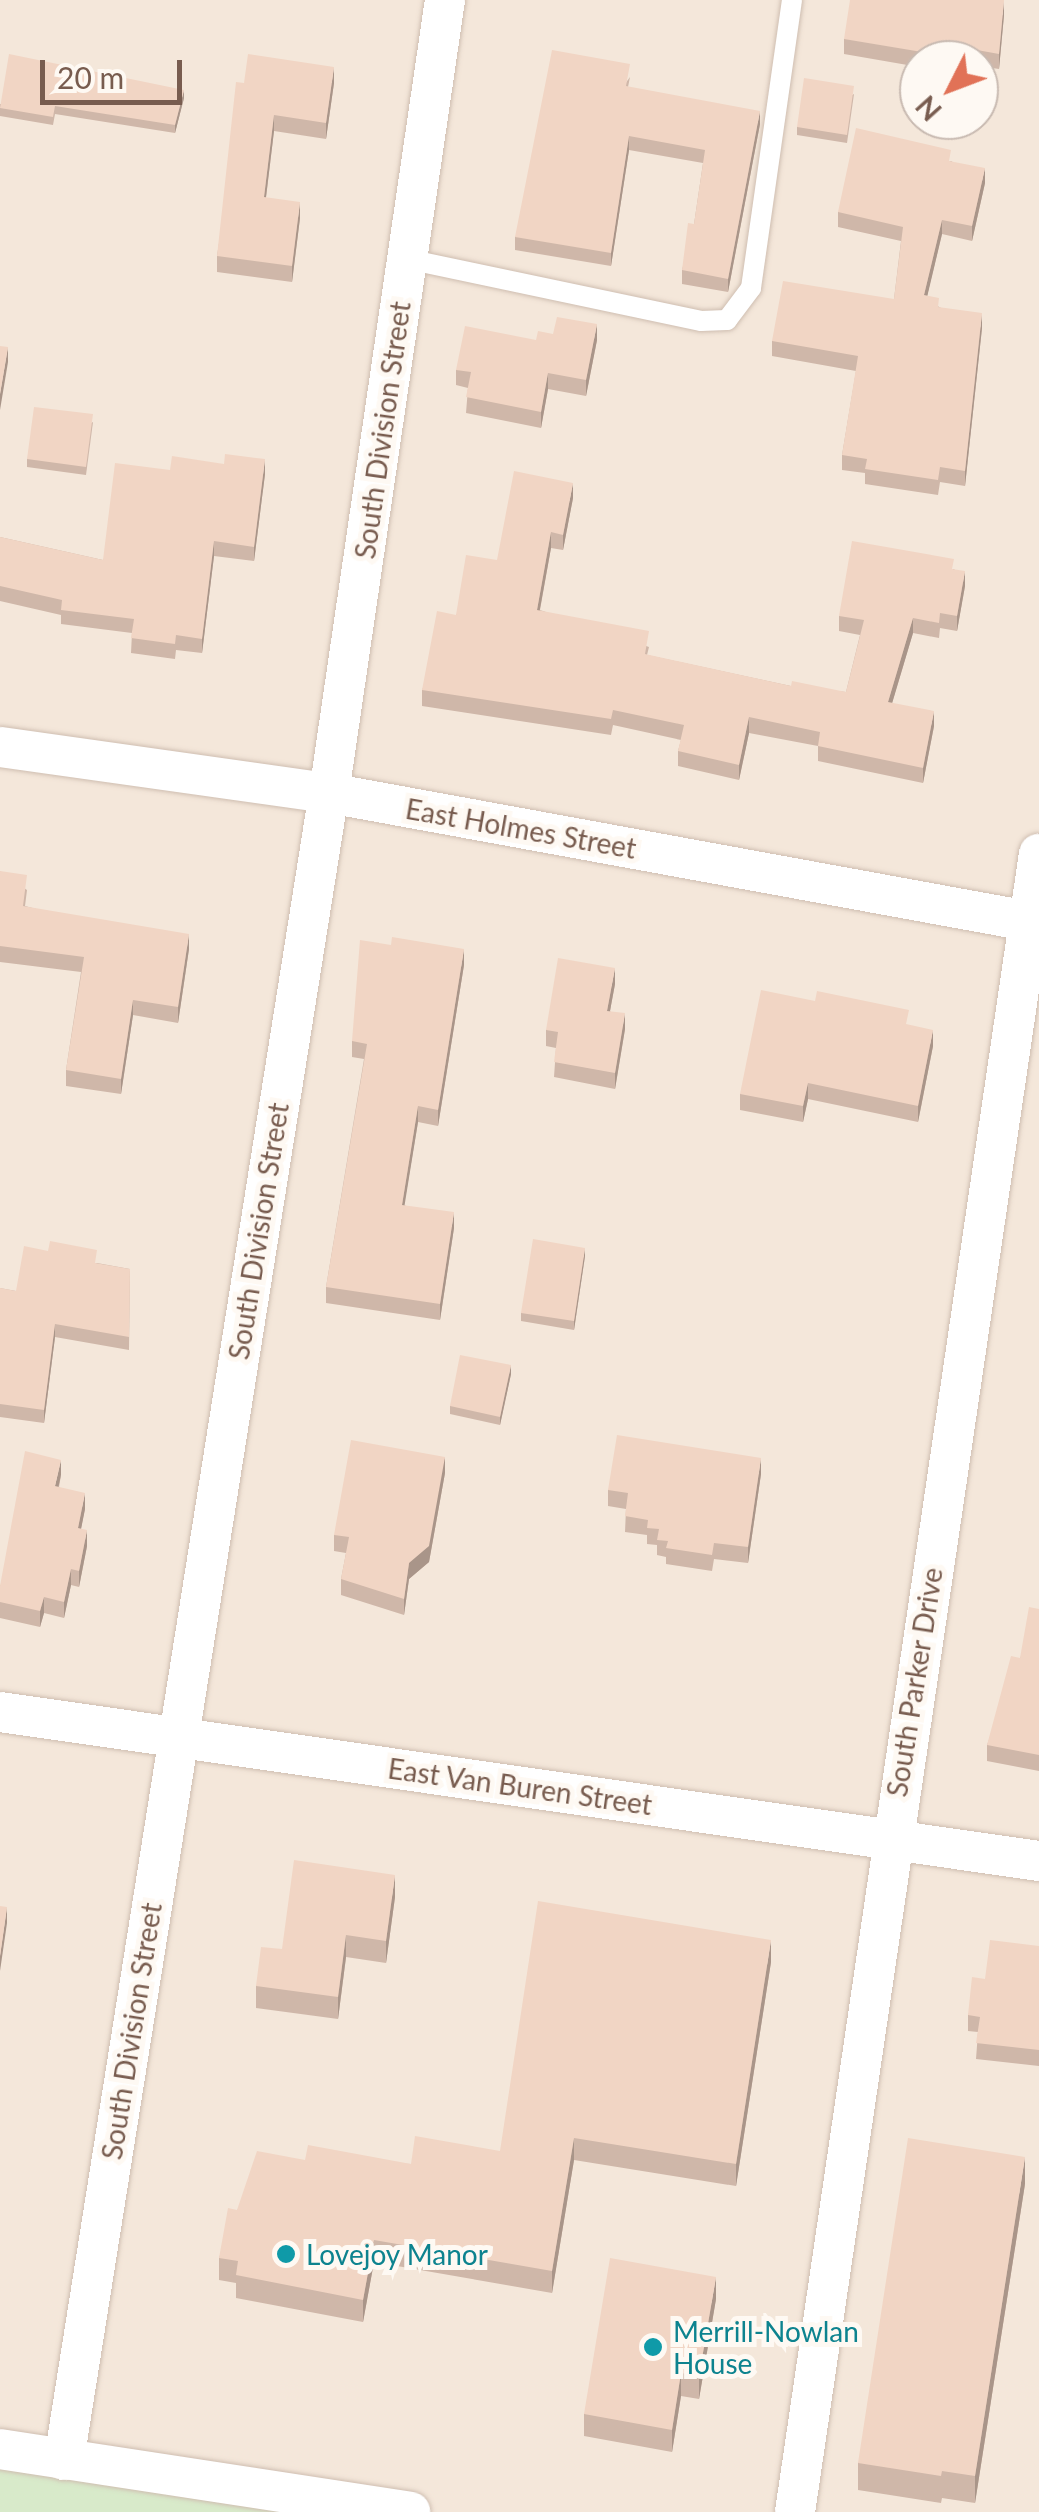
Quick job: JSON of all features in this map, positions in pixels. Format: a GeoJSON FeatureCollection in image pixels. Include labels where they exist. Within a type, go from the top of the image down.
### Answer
{"type":"FeatureCollection","features":[{"type":"Feature","properties":{"kind":"street","name":"South Division Street"},"geometry":{"type":"LineString","coordinates":[[64,2460],[328,793],[445,0]]}},
{"type":"Feature","properties":{"kind":"street","name":"East Holmes Street"},"geometry":{"type":"LineString","coordinates":[[0,746],[328,793],[1034,922]]}},
{"type":"Feature","properties":{"kind":"street","name":"South Parker Drive"},"geometry":{"type":"LineString","coordinates":[[796,2512],[891,1836],[1034,922],[1039,854]]}},
{"type":"Feature","properties":{"kind":"street","name":"East Van Buren Street"},"geometry":{"type":"LineString","coordinates":[[0,1712],[891,1836],[1039,1861]]}},
{"type":"Feature","properties":{"kind":"street"},"geometry":{"type":"LineString","coordinates":[[0,2449],[410,2512]]}},
{"type":"Feature","properties":{"kind":"lane"},"geometry":{"type":"LineString","coordinates":[[407,259],[701,321],[727,320],[751,288],[792,0]]}},
{"type":"Feature","properties":{"kind":"shaded area"},"geometry":{"type":"Polygon","coordinates":[[[0,0],[1039,0],[1039,2512],[410,2512],[0,2449],[0,0]]]}},
{"type":"Feature","properties":{"kind":"green space"},"geometry":{"type":"Polygon","coordinates":[[[0,2449],[410,2512],[0,2512],[0,2449]]]}},
{"type":"Feature","properties":{"kind":"building"},"geometry":{"type":"Polygon","coordinates":[[[850,0],[1004,0],[999,54],[999,40],[899,40],[899,48],[844,39],[850,0]]]}},
{"type":"Feature","properties":{"kind":"building"},"geometry":{"type":"Polygon","coordinates":[[[552,50],[630,64],[626,86],[760,111],[728,279],[682,270],[688,223],[694,224],[705,150],[629,136],[611,253],[515,237],[552,50]]]}},
{"type":"Feature","properties":{"kind":"building"},"geometry":{"type":"Polygon","coordinates":[[[9,54],[184,90],[175,125],[55,106],[53,117],[0,108],[9,54]]]}},
{"type":"Feature","properties":{"kind":"building"},"geometry":{"type":"Polygon","coordinates":[[[248,54],[334,67],[326,123],[274,115],[264,197],[300,202],[292,266],[217,256],[236,82],[244,83],[248,54]]]}},
{"type":"Feature","properties":{"kind":"building"},"geometry":{"type":"Polygon","coordinates":[[[804,78],[854,86],[847,135],[797,127],[804,78]]]}},
{"type":"Feature","properties":{"kind":"building"},"geometry":{"type":"Polygon","coordinates":[[[856,128],[951,150],[949,161],[985,168],[972,226],[942,220],[924,295],[939,298],[938,307],[982,313],[965,471],[940,467],[938,480],[865,469],[867,459],[842,455],[858,356],[772,341],[783,281],[894,299],[903,227],[838,212],[856,128]]]}},
{"type":"Feature","properties":{"kind":"building"},"geometry":{"type":"Polygon","coordinates":[[[557,317],[597,324],[586,380],[548,373],[541,412],[466,397],[471,372],[456,370],[465,326],[536,340],[538,331],[553,334],[557,317]]]}},
{"type":"Feature","properties":{"kind":"building"},"geometry":{"type":"Polygon","coordinates":[[[0,346],[8,347],[0,394],[0,346]]]}},
{"type":"Feature","properties":{"kind":"building"},"geometry":{"type":"Polygon","coordinates":[[[34,407],[93,414],[86,467],[27,459],[34,407]]]}},
{"type":"Feature","properties":{"kind":"building"},"geometry":{"type":"Polygon","coordinates":[[[225,454],[265,459],[254,547],[214,541],[202,639],[176,635],[175,644],[131,638],[134,619],[61,610],[62,600],[0,586],[0,537],[103,560],[115,463],[170,470],[172,456],[224,464],[225,454]]]}},
{"type":"Feature","properties":{"kind":"building"},"geometry":{"type":"Polygon","coordinates":[[[514,471],[573,483],[563,535],[551,532],[537,610],[649,631],[645,654],[791,686],[792,681],[846,692],[864,620],[839,616],[852,541],[954,559],[952,569],[965,571],[957,616],[940,613],[939,623],[913,618],[888,702],[934,711],[923,768],[818,746],[820,732],[749,717],[739,765],[678,751],[684,725],[613,710],[611,719],[422,690],[437,611],[456,615],[466,555],[497,560],[514,471]]]}},
{"type":"Feature","properties":{"kind":"building"},"geometry":{"type":"Polygon","coordinates":[[[0,871],[27,875],[23,906],[189,934],[178,1007],[133,1000],[121,1079],[66,1070],[84,957],[0,946],[0,871]]]}},
{"type":"Feature","properties":{"kind":"building"},"geometry":{"type":"Polygon","coordinates":[[[392,937],[464,949],[438,1110],[418,1106],[402,1205],[454,1212],[440,1304],[326,1287],[367,1044],[352,1041],[360,940],[391,945],[392,937]]]}},
{"type":"Feature","properties":{"kind":"building"},"geometry":{"type":"Polygon","coordinates":[[[558,958],[615,968],[607,1011],[625,1013],[615,1073],[554,1062],[558,1032],[546,1030],[558,958]]]}},
{"type":"Feature","properties":{"kind":"building"},"geometry":{"type":"Polygon","coordinates":[[[761,990],[815,1001],[817,991],[909,1010],[906,1024],[933,1030],[918,1106],[808,1083],[803,1106],[740,1094],[761,990]]]}},
{"type":"Feature","properties":{"kind":"building"},"geometry":{"type":"Polygon","coordinates":[[[533,1239],[585,1248],[574,1321],[521,1313],[533,1239]]]}},
{"type":"Feature","properties":{"kind":"building"},"geometry":{"type":"Polygon","coordinates":[[[50,1241],[97,1250],[95,1263],[130,1269],[129,1337],[55,1324],[44,1410],[0,1404],[0,1288],[16,1291],[24,1246],[48,1251],[50,1241]]]}},
{"type":"Feature","properties":{"kind":"building"},"geometry":{"type":"Polygon","coordinates":[[[460,1355],[511,1365],[500,1417],[450,1406],[460,1355]]]}},
{"type":"Feature","properties":{"kind":"building"},"geometry":{"type":"Polygon","coordinates":[[[617,1435],[761,1458],[748,1547],[714,1543],[712,1555],[666,1548],[668,1541],[657,1540],[659,1529],[647,1528],[648,1520],[625,1516],[628,1493],[608,1490],[617,1435]]]}},
{"type":"Feature","properties":{"kind":"building"},"geometry":{"type":"Polygon","coordinates":[[[351,1440],[445,1457],[429,1546],[409,1563],[404,1599],[341,1579],[349,1537],[334,1535],[351,1440]]]}},
{"type":"Feature","properties":{"kind":"building"},"geometry":{"type":"Polygon","coordinates":[[[25,1451],[61,1460],[55,1486],[85,1493],[78,1528],[87,1530],[79,1571],[71,1569],[64,1602],[44,1597],[40,1611],[0,1602],[25,1451]]]}},
{"type":"Feature","properties":{"kind":"building"},"geometry":{"type":"Polygon","coordinates":[[[1029,1607],[1039,1609],[1039,1755],[987,1745],[1011,1656],[1020,1658],[1029,1607]]]}},
{"type":"Feature","properties":{"kind":"building"},"geometry":{"type":"Polygon","coordinates":[[[294,1860],[395,1875],[386,1941],[346,1935],[338,1997],[256,1986],[261,1947],[282,1949],[294,1860]]]}},
{"type":"Feature","properties":{"kind":"building"},"geometry":{"type":"Polygon","coordinates":[[[538,1901],[771,1940],[736,2164],[574,2138],[552,2271],[374,2240],[363,2300],[236,2275],[238,2261],[219,2258],[228,2208],[237,2210],[257,2151],[305,2160],[308,2145],[411,2164],[415,2136],[500,2151],[538,1901]]]}},
{"type":"Feature","properties":{"kind":"building"},"geometry":{"type":"Polygon","coordinates":[[[0,1906],[7,1907],[0,1956],[0,1906]]]}},
{"type":"Feature","properties":{"kind":"building"},"geometry":{"type":"Polygon","coordinates":[[[990,1940],[1039,1946],[1039,2050],[976,2043],[980,2017],[968,2015],[972,1977],[985,1979],[990,1940]]]}},
{"type":"Feature","properties":{"kind":"building"},"geometry":{"type":"Polygon","coordinates":[[[908,2138],[1025,2157],[975,2476],[942,2471],[941,2476],[858,2463],[908,2138]]]}},
{"type":"Feature","properties":{"kind":"building","name":"Merrill-Nowlan House"},"geometry":{"type":"Polygon","coordinates":[[[610,2258],[716,2277],[699,2376],[681,2373],[672,2430],[584,2414],[610,2258]]]}},
{"type":"Feature","properties":{"kind":"place","name":"Lovejoy Manor"},"geometry":{"type":"Point","coordinates":[286,2254]}},
{"type":"Feature","properties":{"kind":"place","name":"Merrill-Nowlan House"},"geometry":{"type":"Point","coordinates":[653,2347]}}]}
